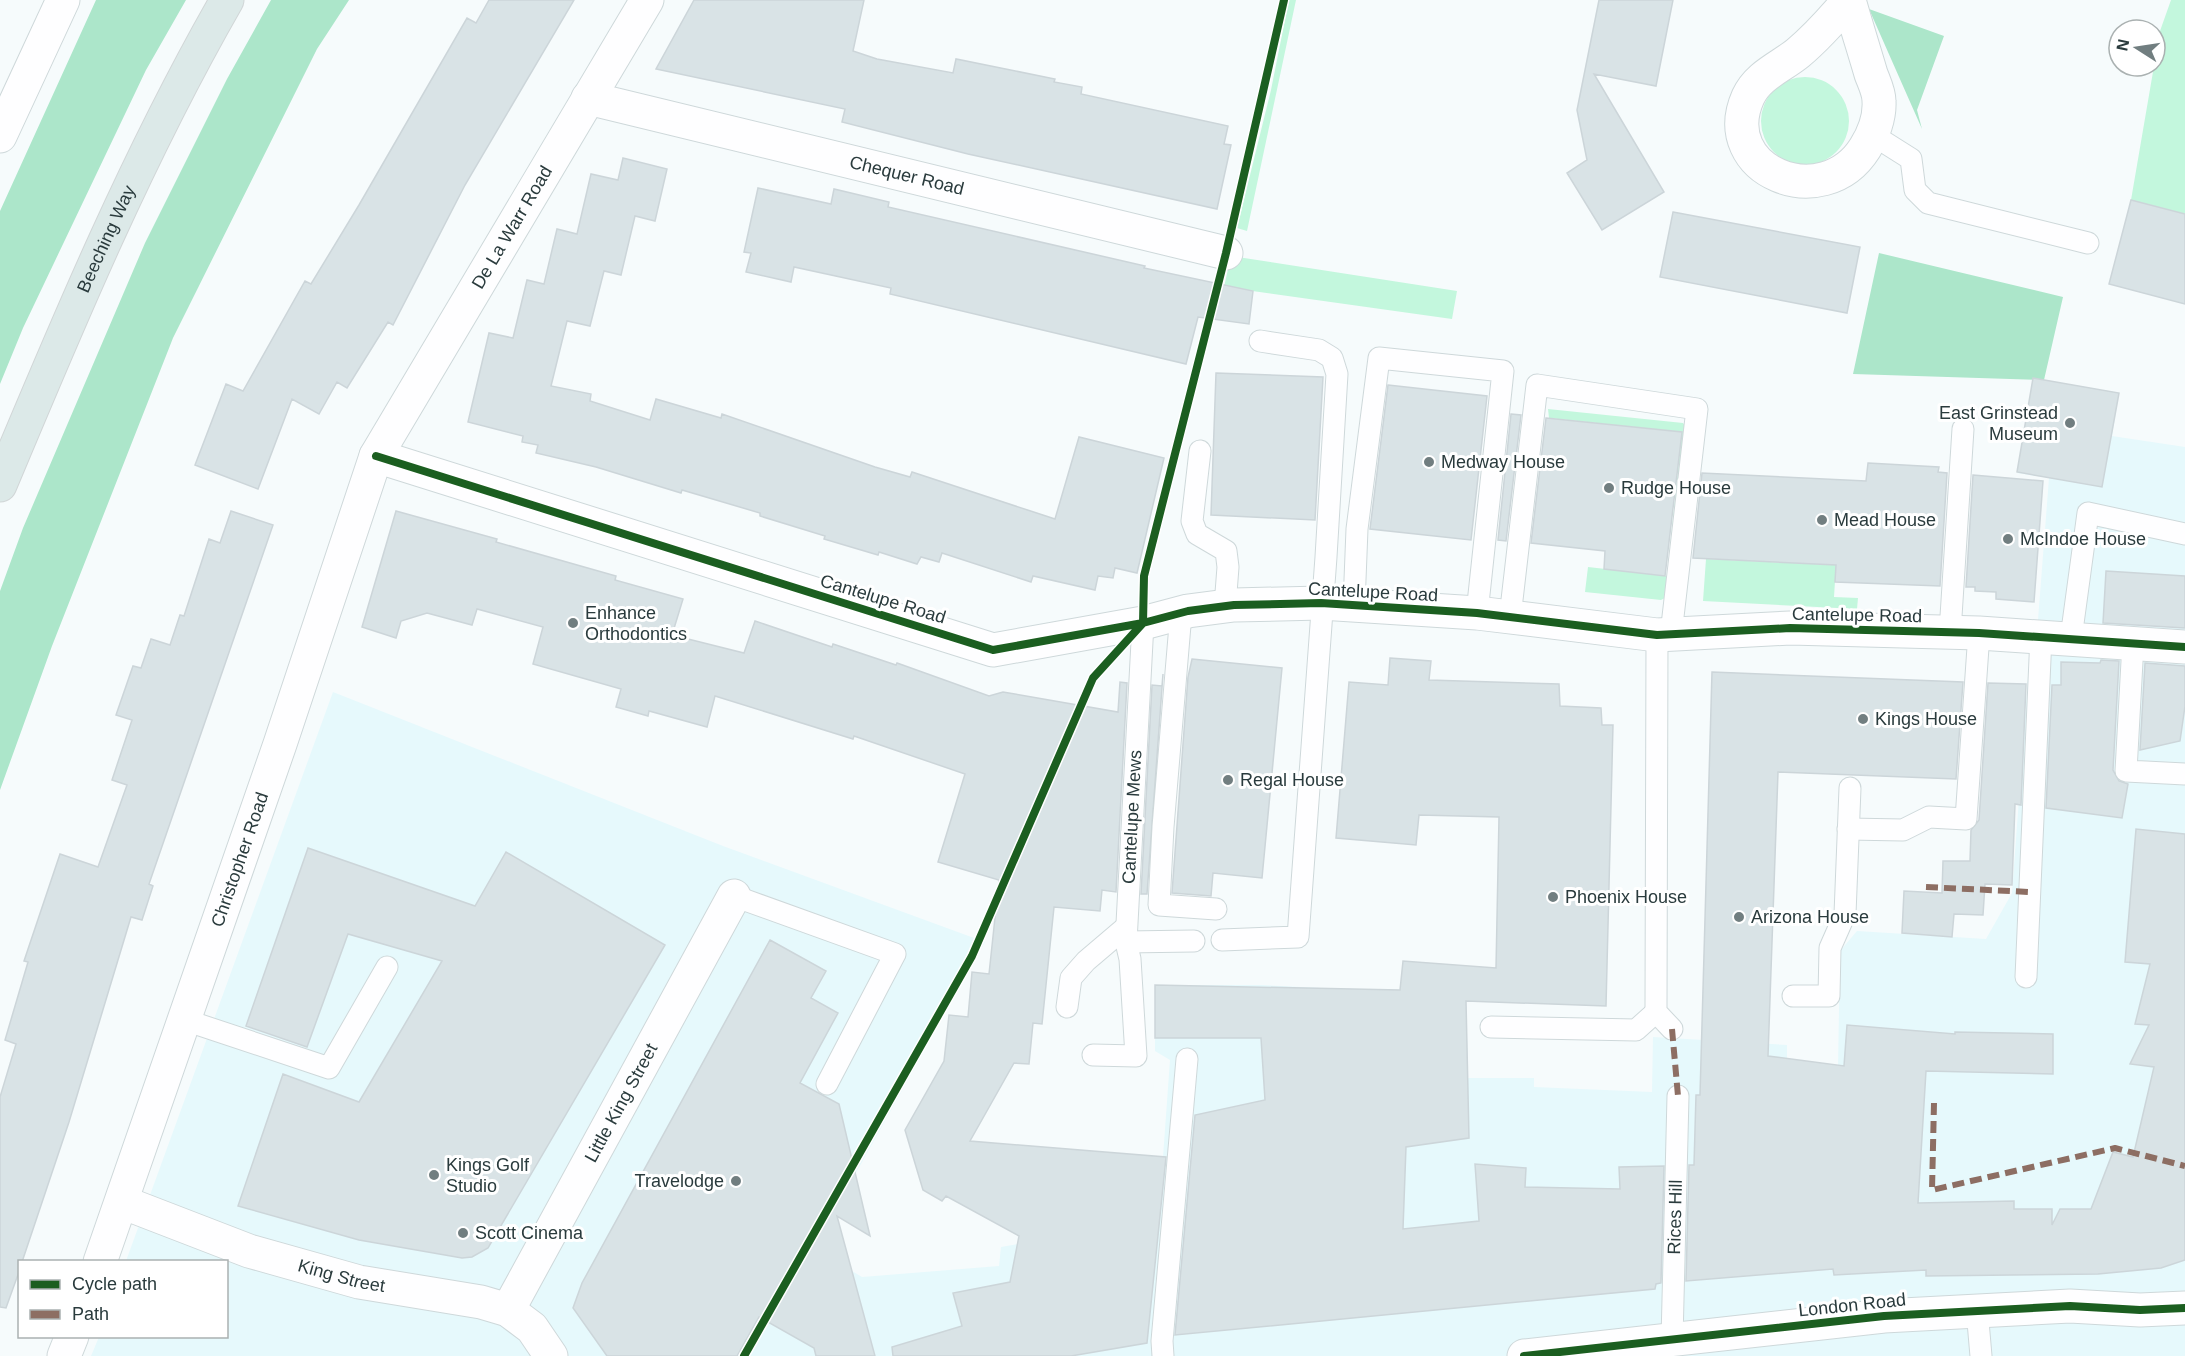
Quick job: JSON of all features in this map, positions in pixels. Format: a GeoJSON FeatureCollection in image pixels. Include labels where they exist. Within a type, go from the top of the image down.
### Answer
{"type":"FeatureCollection","features":[{"type":"Feature","properties":{"kind":"highway","name":"Beeching Way"},"geometry":{"type":"LineString","coordinates":[[0,484],[58,346],[177,89],[227,0]]}},
{"type":"Feature","properties":{"kind":"street"},"geometry":{"type":"LineString","coordinates":[[0,136],[63,0]]}},
{"type":"Feature","properties":{"kind":"street","name":"De La Warr Road"},"geometry":{"type":"LineString","coordinates":[[376,456],[647,0]]}},
{"type":"Feature","properties":{"kind":"street"},"geometry":{"type":"LineString","coordinates":[[1849,0],[1879,100],[1873,135],[1855,163],[1834,177],[1805,182],[1776,176],[1750,156],[1740,129],[1748,97],[1770,70],[1797,54],[1824,30],[1849,0]]}},
{"type":"Feature","properties":{"kind":"street","name":"Chequer Road"},"geometry":{"type":"LineString","coordinates":[[588,98],[1226,253]]}},
{"type":"Feature","properties":{"kind":"street","name":"Cantelupe Road"},"geometry":{"type":"LineString","coordinates":[[376,456],[993,650],[1225,606],[1321,603],[1478,613],[1664,634],[1790,628],[2056,637],[2185,647]]}},
{"type":"Feature","properties":{"kind":"street","name":"Christopher Road"},"geometry":{"type":"LineString","coordinates":[[101,1260],[185,1020],[376,456]]}},
{"type":"Feature","properties":{"kind":"street","name":"Little King Street"},"geometry":{"type":"LineString","coordinates":[[508,1310],[734,896]]}},
{"type":"Feature","properties":{"kind":"street","name":"King Street"},"geometry":{"type":"LineString","coordinates":[[122,1202],[249,1251],[348,1279],[481,1302],[508,1310],[532,1328],[551,1356]]}},
{"type":"Feature","properties":{"kind":"street","name":"London Road"},"geometry":{"type":"LineString","coordinates":[[1524,1356],[1884,1316],[2070,1306],[2140,1310],[2185,1308]]}},
{"type":"Feature","properties":{"kind":"street"},"geometry":{"type":"LineString","coordinates":[[64,1356],[71,1338]]}},
{"type":"Feature","properties":{"kind":"lane"},"geometry":{"type":"LineString","coordinates":[[1873,135],[1911,159],[1915,190],[1928,203],[2088,243]]}},
{"type":"Feature","properties":{"kind":"lane"},"geometry":{"type":"LineString","coordinates":[[1222,940],[1298,937],[1326,557],[1337,374],[1332,358],[1319,350],[1260,341]]}},
{"type":"Feature","properties":{"kind":"lane"},"geometry":{"type":"LineString","coordinates":[[1354,605],[1357,529],[1379,358],[1503,371],[1478,613]]}},
{"type":"Feature","properties":{"kind":"lane"},"geometry":{"type":"LineString","coordinates":[[1510,617],[1537,385],[1697,409],[1664,634],[1656,1012],[1672,1029]]}},
{"type":"Feature","properties":{"kind":"lane"},"geometry":{"type":"LineString","coordinates":[[1848,829],[1904,830],[1929,817],[1966,819],[1963,429]]}},
{"type":"Feature","properties":{"kind":"lane"},"geometry":{"type":"LineString","coordinates":[[1200,451],[1192,521],[1197,534],[1226,551],[1228,567],[1225,606]]}},
{"type":"Feature","properties":{"kind":"lane"},"geometry":{"type":"LineString","coordinates":[[2026,977],[2056,637],[2088,513],[2185,534]]}},
{"type":"Feature","properties":{"kind":"lane"},"geometry":{"type":"LineString","coordinates":[[1181,613],[1162,827],[1159,905],[1216,909]]}},
{"type":"Feature","properties":{"kind":"lane","name":"Cantelupe Mews"},"geometry":{"type":"LineString","coordinates":[[1093,1055],[1136,1056],[1130,959],[1126,934],[1143,623]]}},
{"type":"Feature","properties":{"kind":"lane"},"geometry":{"type":"LineString","coordinates":[[2133,643],[2126,771],[2185,774]]}},
{"type":"Feature","properties":{"kind":"lane"},"geometry":{"type":"LineString","coordinates":[[1793,996],[1829,996],[1830,948],[1845,914],[1850,788]]}},
{"type":"Feature","properties":{"kind":"lane"},"geometry":{"type":"LineString","coordinates":[[734,896],[895,954],[827,1084]]}},
{"type":"Feature","properties":{"kind":"lane"},"geometry":{"type":"LineString","coordinates":[[1067,1007],[1071,978],[1126,934],[1194,941]]}},
{"type":"Feature","properties":{"kind":"lane"},"geometry":{"type":"LineString","coordinates":[[185,1020],[329,1068],[387,967]]}},
{"type":"Feature","properties":{"kind":"lane"},"geometry":{"type":"LineString","coordinates":[[1491,1027],[1636,1030],[1656,1012]]}},
{"type":"Feature","properties":{"kind":"lane"},"geometry":{"type":"LineString","coordinates":[[1163,1356],[1162,1341],[1187,1059]]}},
{"type":"Feature","properties":{"kind":"lane","name":"Rices Hill"},"geometry":{"type":"LineString","coordinates":[[1672,1340],[1678,1096]]}},
{"type":"Feature","properties":{"kind":"lane"},"geometry":{"type":"LineString","coordinates":[[1977,1310],[1981,1356]]}},
{"type":"Feature","properties":{"kind":"shaded area"},"geometry":{"type":"Polygon","coordinates":[[[2033,378],[2119,393],[2112,436],[2185,447],[2185,1356],[91,1356],[99,1338],[228,1338],[228,1260],[126,1260],[333,692],[723,846],[985,942],[814,1248],[862,1277],[999,1266],[1001,1247],[1018,1244],[1028,1163],[1038,1162],[1039,1147],[1163,1157],[1170,1060],[1155,1051],[1155,985],[1261,985],[1466,995],[1468,1078],[1534,1078],[1534,1087],[1652,1092],[1653,1037],[1787,1045],[1787,1065],[1838,1068],[1840,951],[1857,931],[1986,939],[2012,893],[2028,677],[2038,620],[2049,478],[2017,473],[2033,378]]]}},
{"type":"Feature","properties":{"kind":"green space"},"geometry":{"type":"Polygon","coordinates":[[[96,0],[186,0],[146,70],[23,328],[0,384],[0,211],[96,0]]]}},
{"type":"Feature","properties":{"kind":"green space"},"geometry":{"type":"Polygon","coordinates":[[[271,0],[349,0],[317,49],[173,338],[52,646],[0,790],[0,591],[23,528],[145,243],[227,79],[271,0]]]}},
{"type":"Feature","properties":{"kind":"green space"},"geometry":{"type":"Polygon","coordinates":[[[1289,0],[1296,0],[1247,231],[1237,228],[1271,90],[1289,0]]]}},
{"type":"Feature","properties":{"kind":"green space"},"geometry":{"type":"Polygon","coordinates":[[[2171,0],[2185,0],[2185,214],[2131,200],[2152,78],[2167,78],[2167,18],[2165,18],[2171,0]]]}},
{"type":"Feature","properties":{"kind":"green space"},"geometry":{"type":"Polygon","coordinates":[[[1869,9],[1944,36],[1917,110],[1922,129],[1869,9]]]}},
{"type":"Feature","properties":{"kind":"green space"},"geometry":{"type":"Polygon","coordinates":[[[1805,77],[1822,81],[1836,90],[1845,104],[1849,121],[1845,138],[1836,152],[1822,161],[1805,165],[1788,161],[1774,152],[1765,138],[1761,121],[1765,104],[1774,90],[1788,81],[1805,77]]]}},
{"type":"Feature","properties":{"kind":"green space"},"geometry":{"type":"Polygon","coordinates":[[[1879,253],[2063,297],[2044,380],[1853,374],[1879,253]]]}},
{"type":"Feature","properties":{"kind":"green space"},"geometry":{"type":"Polygon","coordinates":[[[1231,256],[1457,291],[1452,319],[1224,287],[1231,256]]]}},
{"type":"Feature","properties":{"kind":"green space"},"geometry":{"type":"Polygon","coordinates":[[[1548,409],[1683,423],[1686,427],[1667,597],[1661,600],[1585,592],[1588,567],[1667,576],[1682,432],[1549,418],[1548,409]]]}},
{"type":"Feature","properties":{"kind":"green space"},"geometry":{"type":"Polygon","coordinates":[[[1706,559],[1836,565],[1834,597],[1858,598],[1857,609],[1703,601],[1706,559]]]}},
{"type":"Feature","properties":{"kind":"building"},"geometry":{"type":"Polygon","coordinates":[[[489,0],[574,0],[465,185],[393,325],[388,322],[347,388],[337,382],[319,414],[292,399],[258,489],[195,465],[226,384],[243,391],[305,281],[311,284],[359,205],[467,18],[476,23],[489,0]]]}},
{"type":"Feature","properties":{"kind":"building"},"geometry":{"type":"Polygon","coordinates":[[[694,0],[864,0],[853,51],[877,59],[953,73],[956,59],[1055,79],[1054,82],[1082,87],[1081,94],[1228,126],[1224,144],[1231,145],[1217,209],[968,154],[842,122],[845,109],[656,69],[694,0]]]}},
{"type":"Feature","properties":{"kind":"building"},"geometry":{"type":"Polygon","coordinates":[[[1599,0],[1673,0],[1656,86],[1594,74],[1664,192],[1602,230],[1567,173],[1587,160],[1577,110],[1599,0]]]}},
{"type":"Feature","properties":{"kind":"building"},"geometry":{"type":"Polygon","coordinates":[[[623,158],[667,169],[655,221],[635,216],[621,275],[604,271],[590,326],[567,321],[551,386],[591,394],[590,401],[650,420],[656,399],[721,418],[722,414],[875,467],[910,477],[912,472],[1055,519],[1079,437],[1164,458],[1137,573],[1115,568],[1113,578],[1098,576],[1095,590],[1033,576],[1031,582],[942,553],[939,562],[921,557],[917,564],[824,539],[825,536],[760,516],[760,513],[682,490],[681,493],[596,467],[536,453],[538,445],[522,442],[523,436],[468,422],[489,333],[513,338],[527,280],[544,284],[557,229],[577,234],[591,174],[618,180],[623,158]]]}},
{"type":"Feature","properties":{"kind":"building"},"geometry":{"type":"Polygon","coordinates":[[[758,188],[831,204],[834,189],[889,202],[888,207],[1145,266],[1144,268],[1253,291],[1249,324],[1198,317],[1186,364],[890,294],[891,288],[794,267],[791,282],[746,272],[751,253],[744,252],[758,188]]]}},
{"type":"Feature","properties":{"kind":"building"},"geometry":{"type":"Polygon","coordinates":[[[2131,200],[2185,214],[2185,304],[2109,284],[2131,200]]]}},
{"type":"Feature","properties":{"kind":"building"},"geometry":{"type":"Polygon","coordinates":[[[1673,212],[1860,247],[1847,313],[1660,277],[1673,212]]]}},
{"type":"Feature","properties":{"kind":"building"},"geometry":{"type":"Polygon","coordinates":[[[1216,373],[1323,377],[1315,520],[1211,515],[1216,373]]]}},
{"type":"Feature","properties":{"kind":"building","name":"East Grinstead Museum"},"geometry":{"type":"Polygon","coordinates":[[[2033,378],[2119,393],[2102,487],[2017,472],[2033,378]]]}},
{"type":"Feature","properties":{"kind":"building","name":"Medway House"},"geometry":{"type":"Polygon","coordinates":[[[1388,385],[1487,396],[1471,540],[1370,529],[1388,385]]]}},
{"type":"Feature","properties":{"kind":"building"},"geometry":{"type":"Polygon","coordinates":[[[1511,414],[1521,415],[1506,541],[1498,540],[1511,414]]]}},
{"type":"Feature","properties":{"kind":"building","name":"Rudge House"},"geometry":{"type":"Polygon","coordinates":[[[1546,418],[1682,432],[1665,576],[1604,569],[1605,551],[1531,543],[1546,418]]]}},
{"type":"Feature","properties":{"kind":"building","name":"Mead House"},"geometry":{"type":"Polygon","coordinates":[[[1868,463],[1939,467],[1938,472],[1947,473],[1940,586],[1835,582],[1836,565],[1693,558],[1702,473],[1866,481],[1868,463]]]}},
{"type":"Feature","properties":{"kind":"building","name":"McIndoe House"},"geometry":{"type":"Polygon","coordinates":[[[1973,475],[2043,481],[2034,602],[1996,599],[1996,592],[1975,591],[1975,587],[1966,587],[1973,475]]]}},
{"type":"Feature","properties":{"kind":"building"},"geometry":{"type":"Polygon","coordinates":[[[231,511],[273,525],[149,884],[153,886],[142,920],[131,917],[69,1122],[23,1260],[18,1260],[18,1275],[6,1308],[0,1307],[0,1097],[16,1044],[5,1040],[28,962],[24,961],[60,854],[98,867],[127,785],[112,780],[132,720],[116,715],[133,666],[141,668],[151,639],[170,645],[180,615],[184,616],[209,539],[220,543],[231,511]]]}},
{"type":"Feature","properties":{"kind":"building"},"geometry":{"type":"Polygon","coordinates":[[[396,511],[497,539],[496,542],[616,576],[615,580],[683,599],[672,635],[744,653],[755,621],[832,647],[833,644],[896,665],[897,663],[989,696],[1003,692],[1118,712],[1120,682],[1127,683],[1116,892],[1102,890],[1100,911],[1054,907],[1042,1024],[1033,1023],[1029,1064],[1014,1063],[970,1141],[1166,1157],[1147,1343],[1071,1356],[893,1356],[892,1347],[962,1326],[953,1293],[1010,1282],[1019,1236],[946,1196],[942,1201],[923,1190],[905,1130],[944,1061],[949,1015],[968,1017],[972,972],[989,974],[999,880],[938,862],[965,774],[854,736],[853,739],[715,696],[707,727],[649,711],[648,716],[616,707],[621,689],[533,664],[543,627],[477,609],[472,625],[427,613],[401,621],[396,638],[362,627],[396,511]]]}},
{"type":"Feature","properties":{"kind":"building"},"geometry":{"type":"Polygon","coordinates":[[[2106,571],[2185,576],[2185,628],[2103,623],[2106,571]]]}},
{"type":"Feature","properties":{"kind":"building"},"geometry":{"type":"Polygon","coordinates":[[[1390,658],[1431,661],[1429,680],[1559,684],[1560,706],[1601,708],[1602,725],[1613,725],[1606,1006],[1466,1001],[1469,1138],[1406,1147],[1403,1229],[1479,1221],[1475,1164],[1526,1168],[1525,1187],[1620,1189],[1619,1167],[1664,1166],[1661,1283],[1656,1284],[1655,1289],[1175,1335],[1195,1115],[1265,1100],[1261,1038],[1155,1038],[1155,985],[1400,990],[1403,961],[1496,968],[1499,817],[1419,815],[1416,845],[1336,838],[1349,682],[1388,685],[1390,658]]]}},
{"type":"Feature","properties":{"kind":"building","name":"Regal House"},"geometry":{"type":"Polygon","coordinates":[[[1192,659],[1282,668],[1262,878],[1213,873],[1211,896],[1172,893],[1188,677],[1192,659]]]}},
{"type":"Feature","properties":{"kind":"building"},"geometry":{"type":"Polygon","coordinates":[[[2101,660],[2119,661],[2113,770],[2119,781],[2128,784],[2122,818],[2046,808],[2052,685],[2061,685],[2061,662],[2100,663],[2101,660]]]}},
{"type":"Feature","properties":{"kind":"building"},"geometry":{"type":"Polygon","coordinates":[[[2145,663],[2185,666],[2185,706],[2180,741],[2140,750],[2145,663]]]}},
{"type":"Feature","properties":{"kind":"building"},"geometry":{"type":"Polygon","coordinates":[[[1712,672],[1963,682],[1956,779],[1778,772],[1768,1056],[1844,1066],[1847,1025],[1955,1034],[1955,1032],[2053,1034],[2053,1074],[1926,1071],[1918,1203],[2014,1201],[2014,1209],[2052,1209],[2052,1225],[2060,1209],[2091,1209],[2113,1152],[2133,1157],[2154,1067],[2130,1064],[2149,1025],[2135,1024],[2150,964],[2125,962],[2136,829],[2185,834],[2185,1260],[2161,1268],[2098,1274],[1926,1276],[1926,1270],[1834,1275],[1833,1269],[1686,1281],[1689,1165],[1694,1165],[1696,1095],[1700,1095],[1712,672]]]}},
{"type":"Feature","properties":{"kind":"building"},"geometry":{"type":"Polygon","coordinates":[[[1163,674],[1147,894],[1141,894],[1152,685],[1162,686],[1163,674]]]}},
{"type":"Feature","properties":{"kind":"building"},"geometry":{"type":"Polygon","coordinates":[[[1988,683],[2026,684],[2021,805],[2015,804],[2012,885],[1985,884],[1983,915],[1954,914],[1952,937],[1902,933],[1904,891],[1942,893],[1943,861],[1970,861],[1971,830],[1979,820],[1988,683]]]}},
{"type":"Feature","properties":{"kind":"building"},"geometry":{"type":"Polygon","coordinates":[[[308,848],[475,906],[506,852],[665,945],[488,1248],[472,1257],[462,1258],[359,1240],[238,1206],[283,1074],[359,1102],[442,961],[348,934],[307,1047],[246,1026],[308,848]]]}},
{"type":"Feature","properties":{"kind":"building","name":"Travelodge"},"geometry":{"type":"Polygon","coordinates":[[[770,940],[826,971],[811,998],[838,1013],[800,1083],[839,1104],[870,1236],[837,1216],[875,1356],[816,1356],[814,1348],[759,1317],[737,1356],[607,1356],[573,1308],[582,1283],[770,940]]]}},
{"type":"Feature","properties":{"kind":"marked path"},"geometry":{"type":"LineString","coordinates":[[1926,887],[2029,892]]}},
{"type":"Feature","properties":{"kind":"marked path"},"geometry":{"type":"LineString","coordinates":[[1672,1029],[1678,1096]]}},
{"type":"Feature","properties":{"kind":"marked path"},"geometry":{"type":"LineString","coordinates":[[1934,1103],[1932,1190],[2115,1148],[2185,1166]]}},
{"type":"Feature","properties":{"kind":"cycle path"},"geometry":{"type":"LineString","coordinates":[[1143,623],[1144,576],[1226,253],[1284,0]]}},
{"type":"Feature","properties":{"kind":"cycle path"},"geometry":{"type":"LineString","coordinates":[[376,456],[993,650],[1143,623],[1188,611],[1234,605],[1321,603],[1477,613],[1657,635],[1790,628],[1979,633],[2185,647]]}},
{"type":"Feature","properties":{"kind":"cycle path"},"geometry":{"type":"LineString","coordinates":[[744,1356],[972,956],[1093,678],[1143,623]]}},
{"type":"Feature","properties":{"kind":"cycle path"},"geometry":{"type":"LineString","coordinates":[[1524,1356],[1884,1316],[2070,1306],[2140,1310],[2185,1308]]}},
{"type":"Feature","properties":{"kind":"place","name":"East Grinstead Museum"},"geometry":{"type":"Point","coordinates":[2070,423]}},
{"type":"Feature","properties":{"kind":"place","name":"Medway House"},"geometry":{"type":"Point","coordinates":[1429,462]}},
{"type":"Feature","properties":{"kind":"place","name":"Rudge House"},"geometry":{"type":"Point","coordinates":[1609,488]}},
{"type":"Feature","properties":{"kind":"place","name":"Mead House"},"geometry":{"type":"Point","coordinates":[1822,520]}},
{"type":"Feature","properties":{"kind":"place","name":"McIndoe House"},"geometry":{"type":"Point","coordinates":[2008,539]}},
{"type":"Feature","properties":{"kind":"place","name":"Enhance Orthodontics"},"geometry":{"type":"Point","coordinates":[573,623]}},
{"type":"Feature","properties":{"kind":"place","name":"Kings House"},"geometry":{"type":"Point","coordinates":[1863,719]}},
{"type":"Feature","properties":{"kind":"place","name":"Regal House"},"geometry":{"type":"Point","coordinates":[1228,780]}},
{"type":"Feature","properties":{"kind":"place","name":"Phoenix House"},"geometry":{"type":"Point","coordinates":[1553,897]}},
{"type":"Feature","properties":{"kind":"place","name":"Arizona House"},"geometry":{"type":"Point","coordinates":[1739,917]}},
{"type":"Feature","properties":{"kind":"place","name":"Kings Golf Studio"},"geometry":{"type":"Point","coordinates":[434,1175]}},
{"type":"Feature","properties":{"kind":"place","name":"Travelodge"},"geometry":{"type":"Point","coordinates":[736,1181]}},
{"type":"Feature","properties":{"kind":"place","name":"Scott Cinema"},"geometry":{"type":"Point","coordinates":[463,1233]}}]}
